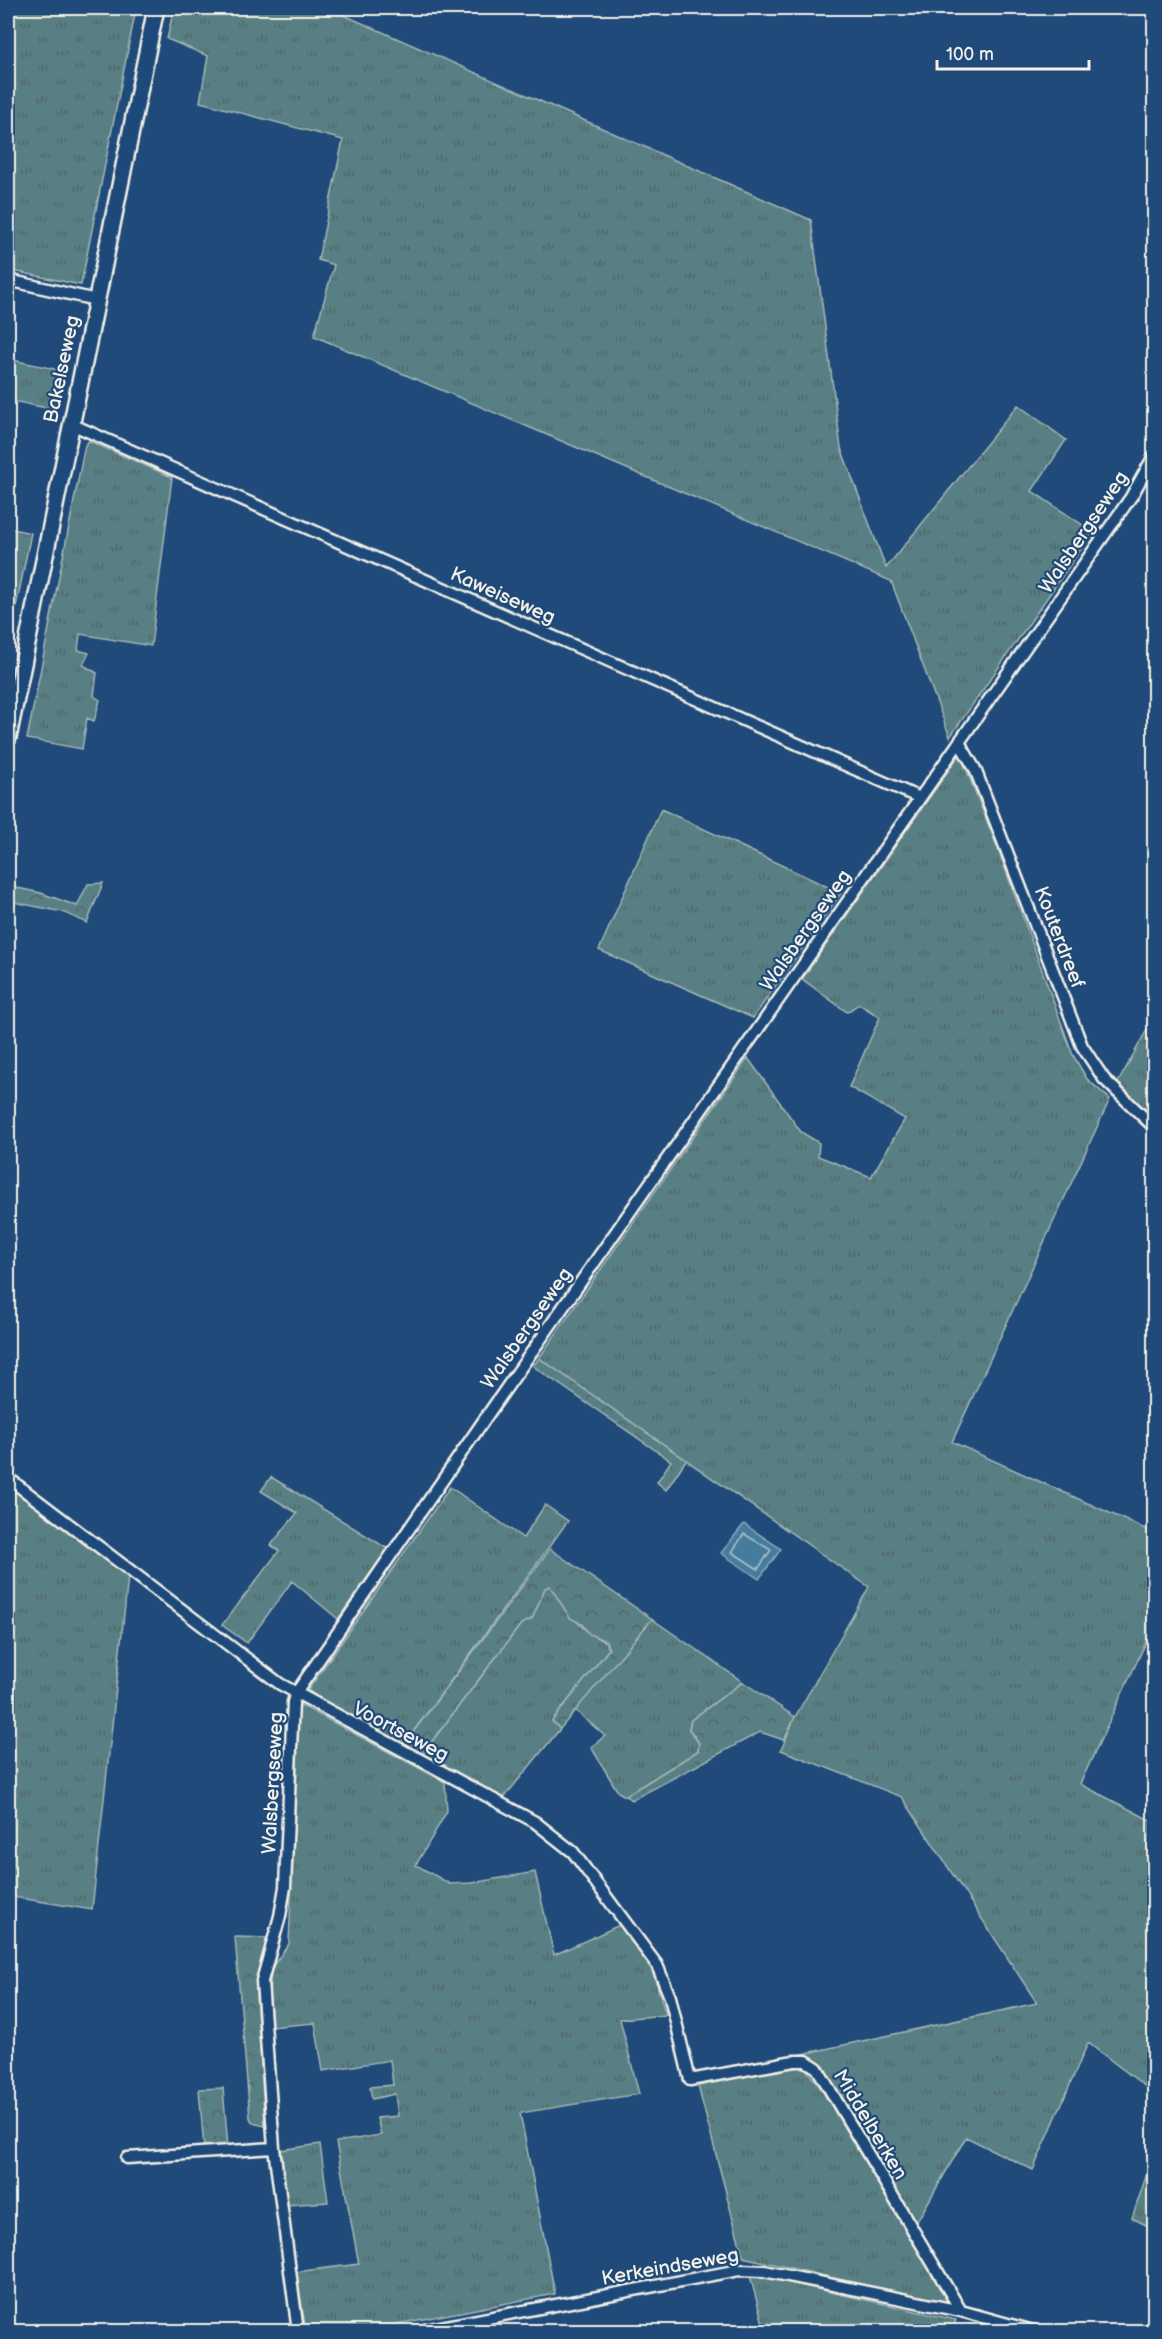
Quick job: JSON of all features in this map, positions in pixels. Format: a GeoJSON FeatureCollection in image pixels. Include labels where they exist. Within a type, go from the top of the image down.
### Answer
{"type":"FeatureCollection","features":[{"type":"Feature","properties":{"kind":"main road","name":"Bakelseweg"},"geometry":{"type":"LineString","coordinates":[[8,738],[156,8]]}},
{"type":"Feature","properties":{"kind":"street"},"geometry":{"type":"LineString","coordinates":[[8,280],[96,300]]}},
{"type":"Feature","properties":{"kind":"street","name":"Kaweiseweg"},"geometry":{"type":"LineString","coordinates":[[71,424],[920,798]]}},
{"type":"Feature","properties":{"kind":"street","name":"Walsbergseweg"},"geometry":{"type":"LineString","coordinates":[[298,2331],[274,2148],[262,1981],[280,1916],[285,1887],[293,1702],[296,1693],[491,1410],[1131,497],[1155,456]]}},
{"type":"Feature","properties":{"kind":"street","name":"Kouterdreef"},"geometry":{"type":"LineString","coordinates":[[959,742],[975,769],[1082,1046],[1104,1079],[1155,1127]]}},
{"type":"Feature","properties":{"kind":"street","name":"Voortseweg"},"geometry":{"type":"LineString","coordinates":[[8,1478],[280,1684],[535,1822],[573,1852],[657,1965],[670,1997],[690,2080]]}},
{"type":"Feature","properties":{"kind":"street","name":"Middelberken"},"geometry":{"type":"LineString","coordinates":[[690,2080],[794,2061],[806,2061],[817,2068],[961,2311]]}},
{"type":"Feature","properties":{"kind":"street"},"geometry":{"type":"LineString","coordinates":[[127,2158],[274,2148]]}},
{"type":"Feature","properties":{"kind":"street","name":"Kerkeindseweg"},"geometry":{"type":"LineString","coordinates":[[414,2331],[739,2270],[764,2271],[961,2311],[1037,2331]]}},
{"type":"Feature","properties":{"kind":"green space"},"geometry":{"type":"Polygon","coordinates":[[[8,8],[136,9],[81,285],[8,270],[8,8]]]}},
{"type":"Feature","properties":{"kind":"green space"},"geometry":{"type":"Polygon","coordinates":[[[174,8],[328,8],[811,220],[841,448],[886,568],[1018,405],[1066,440],[1032,491],[1093,532],[950,737],[891,581],[314,336],[334,265],[318,260],[343,140],[200,102],[208,56],[167,39],[174,8]]]}},
{"type":"Feature","properties":{"kind":"green space"},"geometry":{"type":"Polygon","coordinates":[[[8,359],[64,371],[56,410],[8,400],[8,359]]]}},
{"type":"Feature","properties":{"kind":"green space"},"geometry":{"type":"Polygon","coordinates":[[[89,441],[172,477],[151,646],[80,634],[78,650],[89,653],[83,665],[97,673],[94,696],[100,700],[94,721],[87,718],[82,749],[27,739],[85,445],[89,441]]]}},
{"type":"Feature","properties":{"kind":"green space"},"geometry":{"type":"Polygon","coordinates":[[[8,528],[31,533],[8,647],[8,528]]]}},
{"type":"Feature","properties":{"kind":"green space"},"geometry":{"type":"Polygon","coordinates":[[[960,754],[995,841],[1073,1055],[1087,1079],[1110,1099],[952,1442],[1154,1533],[1154,1625],[1080,1784],[1154,1822],[1154,2093],[1088,2043],[1033,2170],[966,2137],[915,2225],[806,2058],[798,2055],[1037,2003],[902,1797],[781,1750],[795,1717],[869,1587],[539,1358],[748,1058],[801,1132],[819,1143],[818,1156],[871,1177],[905,1119],[849,1087],[880,1017],[859,1004],[847,1012],[802,979],[960,754]]]}},
{"type":"Feature","properties":{"kind":"green space"},"geometry":{"type":"Polygon","coordinates":[[[661,809],[841,893],[753,1018],[599,950],[661,809]]]}},
{"type":"Feature","properties":{"kind":"green space"},"geometry":{"type":"Polygon","coordinates":[[[103,883],[87,923],[63,912],[8,901],[8,886],[41,893],[77,906],[88,884],[103,883]]]}},
{"type":"Feature","properties":{"kind":"green space"},"geometry":{"type":"Polygon","coordinates":[[[1154,1017],[1154,1111],[1148,1117],[1116,1086],[1154,1017]]]}},
{"type":"Feature","properties":{"kind":"green space"},"geometry":{"type":"Polygon","coordinates":[[[539,1358],[686,1460],[666,1490],[657,1482],[671,1461],[533,1366],[539,1358]]]}},
{"type":"Feature","properties":{"kind":"green space"},"geometry":{"type":"Polygon","coordinates":[[[271,1477],[388,1549],[338,1619],[292,1581],[247,1643],[222,1625],[279,1551],[271,1545],[297,1513],[261,1491],[271,1477]]]}},
{"type":"Feature","properties":{"kind":"green space"},"geometry":{"type":"Polygon","coordinates":[[[8,1482],[128,1577],[92,1910],[8,1896],[8,1482]]]}},
{"type":"Feature","properties":{"kind":"green space"},"geometry":{"type":"Polygon","coordinates":[[[450,1487],[523,1538],[545,1505],[568,1521],[402,1747],[339,1712],[308,1690],[450,1487]]]}},
{"type":"Feature","properties":{"kind":"green space"},"geometry":{"type":"Polygon","coordinates":[[[550,1549],[652,1619],[560,1729],[552,1721],[609,1649],[606,1641],[589,1634],[582,1624],[570,1618],[550,1586],[545,1588],[532,1619],[521,1624],[420,1757],[402,1747],[550,1549]]]}},
{"type":"Feature","properties":{"kind":"green space"},"geometry":{"type":"Polygon","coordinates":[[[550,1585],[581,1626],[597,1638],[606,1641],[609,1649],[552,1721],[560,1729],[502,1800],[420,1757],[521,1624],[532,1619],[545,1588],[550,1585]]]}},
{"type":"Feature","properties":{"kind":"green space"},"geometry":{"type":"Polygon","coordinates":[[[652,1619],[743,1682],[691,1720],[689,1729],[699,1743],[698,1751],[625,1796],[618,1792],[591,1747],[605,1736],[575,1710],[652,1619]]]}},
{"type":"Feature","properties":{"kind":"green space"},"geometry":{"type":"Polygon","coordinates":[[[743,1682],[795,1717],[784,1740],[760,1732],[632,1800],[625,1796],[698,1751],[699,1743],[689,1729],[691,1720],[743,1682]]]}},
{"type":"Feature","properties":{"kind":"green space"},"geometry":{"type":"Polygon","coordinates":[[[299,1704],[445,1782],[447,1811],[416,1865],[450,1884],[472,1883],[535,1872],[554,1955],[622,1924],[650,1962],[666,2015],[620,2019],[639,2094],[520,2113],[555,2294],[355,2332],[306,2331],[296,2272],[359,2264],[336,2142],[381,2135],[377,2118],[398,2116],[395,2094],[372,2099],[370,2087],[393,2085],[390,2060],[323,2071],[315,2023],[270,2027],[269,1991],[272,1967],[289,1944],[299,1704]]]}},
{"type":"Feature","properties":{"kind":"green space"},"geometry":{"type":"Polygon","coordinates":[[[235,1937],[267,1938],[256,1992],[265,2126],[253,2123],[250,2118],[235,1937]]]}},
{"type":"Feature","properties":{"kind":"green space"},"geometry":{"type":"Polygon","coordinates":[[[795,2066],[806,2069],[820,2087],[947,2300],[947,2304],[743,2257],[698,2086],[795,2066]]]}},
{"type":"Feature","properties":{"kind":"green space"},"geometry":{"type":"Polygon","coordinates":[[[223,2088],[228,2147],[204,2148],[199,2089],[223,2088]]]}},
{"type":"Feature","properties":{"kind":"green space"},"geometry":{"type":"Polygon","coordinates":[[[320,2144],[328,2202],[287,2205],[281,2150],[320,2144]]]}},
{"type":"Feature","properties":{"kind":"green space"},"geometry":{"type":"Polygon","coordinates":[[[1154,2153],[1154,2229],[1132,2218],[1154,2153]]]}},
{"type":"Feature","properties":{"kind":"green space"},"geometry":{"type":"Polygon","coordinates":[[[754,2275],[956,2320],[953,2331],[765,2331],[750,2276],[754,2275]]]}},
{"type":"Feature","properties":{"kind":"water"},"geometry":{"type":"Polygon","coordinates":[[[744,1524],[781,1549],[759,1579],[721,1553],[744,1524]]]}}]}
